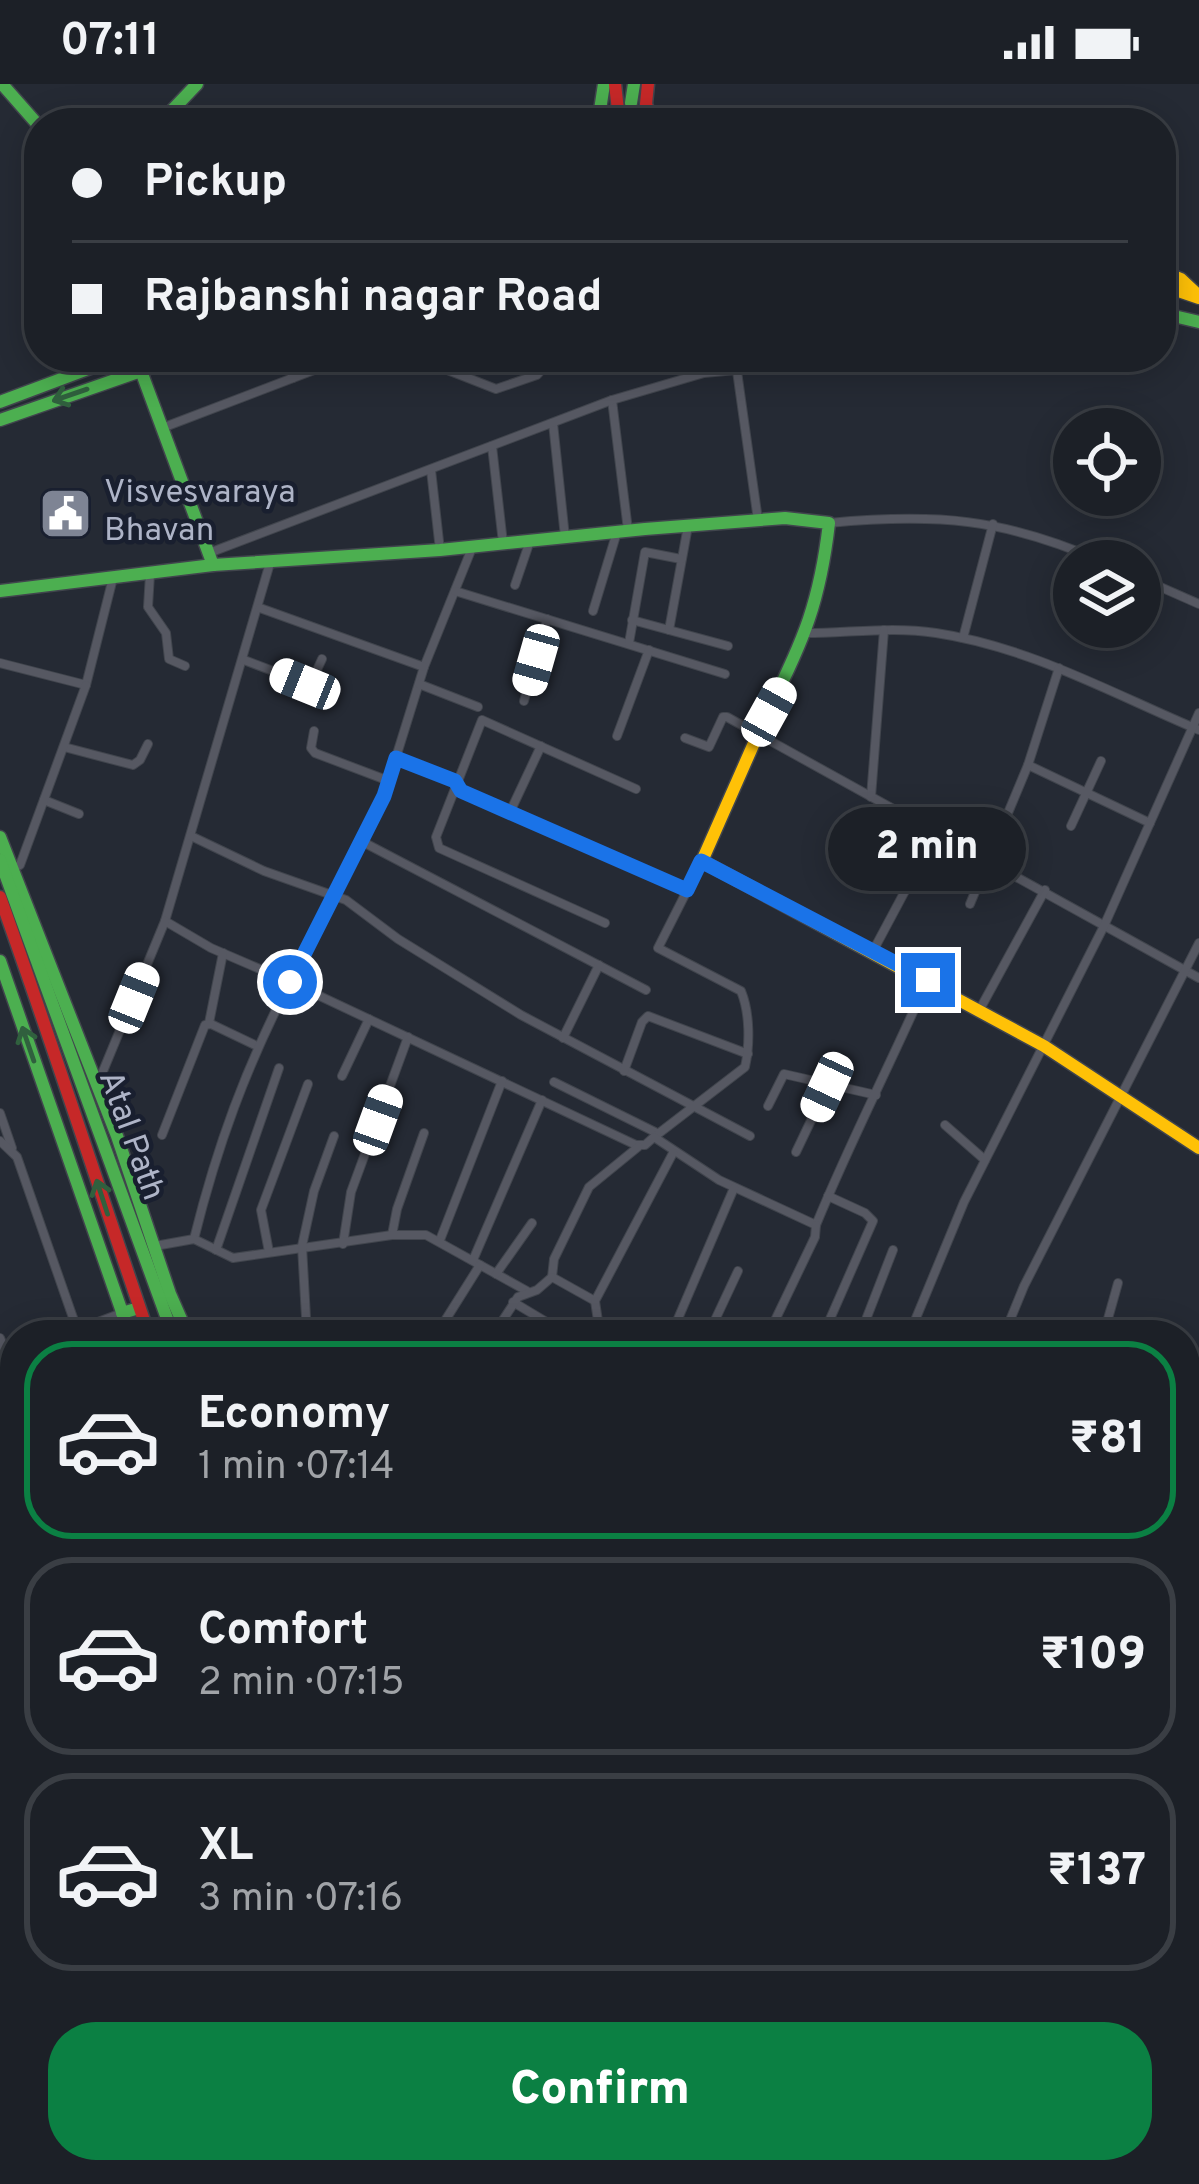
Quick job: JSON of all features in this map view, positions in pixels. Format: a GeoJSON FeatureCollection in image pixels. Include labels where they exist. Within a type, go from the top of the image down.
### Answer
{"type":"FeatureCollection","features":[{"type":"Feature","properties":{"kind":"main road"},"geometry":{"type":"LineString","coordinates":[[2,84],[24,109]]}},
{"type":"Feature","properties":{"kind":"main road"},"geometry":{"type":"LineString","coordinates":[[174,108],[197,84]]}},
{"type":"Feature","properties":{"kind":"main road"},"geometry":{"type":"LineString","coordinates":[[631,103],[634,84]]}},
{"type":"Feature","properties":{"kind":"main road"},"geometry":{"type":"LineString","coordinates":[[1176,277],[1199,298]]}},
{"type":"Feature","properties":{"kind":"main road"},"geometry":{"type":"LineString","coordinates":[[1177,317],[1199,322]]}},
{"type":"Feature","properties":{"kind":"main road"},"geometry":{"type":"LineString","coordinates":[[0,402],[78,372]]}},
{"type":"Feature","properties":{"kind":"main road"},"geometry":{"type":"LineString","coordinates":[[0,420],[138,372]]}},
{"type":"Feature","properties":{"kind":"main road"},"geometry":{"type":"LineString","coordinates":[[141,372],[211,559]]}},
{"type":"Feature","properties":{"kind":"main road"},"geometry":{"type":"LineString","coordinates":[[0,591],[150,574],[211,559],[270,563],[688,525],[758,520],[830,523],[822,584],[806,633],[701,861],[1044,1046],[1198,1145]]}},
{"type":"Feature","properties":{"kind":"main road"},"geometry":{"type":"LineString","coordinates":[[0,837],[6,864],[155,1246],[170,1320]]}},
{"type":"Feature","properties":{"kind":"main road","name":"Atal Path"},"geometry":{"type":"LineString","coordinates":[[6,864],[164,1295]]}},
{"type":"Feature","properties":{"kind":"main road","name":"Atal Path"},"geometry":{"type":"LineString","coordinates":[[0,897],[73,1100],[143,1320]]}},
{"type":"Feature","properties":{"kind":"main road"},"geometry":{"type":"LineString","coordinates":[[0,961],[125,1320]]}},
{"type":"Feature","properties":{"kind":"main road"},"geometry":{"type":"LineString","coordinates":[[164,1295],[179,1320]]}},
{"type":"Feature","properties":{"kind":"main road"},"geometry":{"type":"LineString","coordinates":[[122,1313],[139,1308]]}},
{"type":"Feature","properties":{"kind":"street"},"geometry":{"type":"LineString","coordinates":[[291,372],[293,378]]}},
{"type":"Feature","properties":{"kind":"street"},"geometry":{"type":"LineString","coordinates":[[162,428],[309,372]]}},
{"type":"Feature","properties":{"kind":"street"},"geometry":{"type":"LineString","coordinates":[[455,372],[496,389],[539,372]]}},
{"type":"Feature","properties":{"kind":"street"},"geometry":{"type":"LineString","coordinates":[[211,559],[612,400],[715,372]]}},
{"type":"Feature","properties":{"kind":"street"},"geometry":{"type":"LineString","coordinates":[[736,372],[758,520]]}},
{"type":"Feature","properties":{"kind":"street"},"geometry":{"type":"LineString","coordinates":[[593,611],[622,531],[612,400]]}},
{"type":"Feature","properties":{"kind":"street"},"geometry":{"type":"LineString","coordinates":[[553,423],[565,537]]}},
{"type":"Feature","properties":{"kind":"street"},"geometry":{"type":"LineString","coordinates":[[492,446],[503,543]]}},
{"type":"Feature","properties":{"kind":"street"},"geometry":{"type":"LineString","coordinates":[[431,470],[440,550]]}},
{"type":"Feature","properties":{"kind":"street"},"geometry":{"type":"LineString","coordinates":[[830,523],[922,518],[993,524],[1054,540]]}},
{"type":"Feature","properties":{"kind":"street"},"geometry":{"type":"LineString","coordinates":[[963,638],[993,524]]}},
{"type":"Feature","properties":{"kind":"street"},"geometry":{"type":"LineString","coordinates":[[669,630],[688,525]]}},
{"type":"Feature","properties":{"kind":"street"},"geometry":{"type":"LineString","coordinates":[[515,585],[530,541]]}},
{"type":"Feature","properties":{"kind":"street"},"geometry":{"type":"LineString","coordinates":[[194,1239],[213,1163],[257,1046],[388,782],[424,667],[473,546]]}},
{"type":"Feature","properties":{"kind":"street"},"geometry":{"type":"LineString","coordinates":[[628,644],[645,552],[681,559]]}},
{"type":"Feature","properties":{"kind":"street"},"geometry":{"type":"LineString","coordinates":[[93,1079],[101,1076],[165,921],[270,563]]}},
{"type":"Feature","properties":{"kind":"street"},"geometry":{"type":"LineString","coordinates":[[150,574],[149,611],[166,633],[169,659],[185,666]]}},
{"type":"Feature","properties":{"kind":"street"},"geometry":{"type":"LineString","coordinates":[[6,864],[20,865],[86,685],[113,578]]}},
{"type":"Feature","properties":{"kind":"street"},"geometry":{"type":"LineString","coordinates":[[1161,587],[1199,604]]}},
{"type":"Feature","properties":{"kind":"street"},"geometry":{"type":"LineString","coordinates":[[455,591],[725,674]]}},
{"type":"Feature","properties":{"kind":"street"},"geometry":{"type":"LineString","coordinates":[[260,608],[424,667]]}},
{"type":"Feature","properties":{"kind":"street"},"geometry":{"type":"LineString","coordinates":[[524,701],[548,619]]}},
{"type":"Feature","properties":{"kind":"street"},"geometry":{"type":"LineString","coordinates":[[632,620],[728,646]]}},
{"type":"Feature","properties":{"kind":"street"},"geometry":{"type":"LineString","coordinates":[[871,797],[884,631]]}},
{"type":"Feature","properties":{"kind":"street"},"geometry":{"type":"LineString","coordinates":[[806,633],[921,631],[963,638],[1059,668],[1196,728]]}},
{"type":"Feature","properties":{"kind":"street"},"geometry":{"type":"LineString","coordinates":[[617,736],[649,650]]}},
{"type":"Feature","properties":{"kind":"street"},"geometry":{"type":"LineString","coordinates":[[244,659],[310,685],[322,659]]}},
{"type":"Feature","properties":{"kind":"street"},"geometry":{"type":"LineString","coordinates":[[0,663],[86,685]]}},
{"type":"Feature","properties":{"kind":"street"},"geometry":{"type":"LineString","coordinates":[[970,904],[1028,765],[1059,668]]}},
{"type":"Feature","properties":{"kind":"street"},"geometry":{"type":"LineString","coordinates":[[419,684],[478,707]]}},
{"type":"Feature","properties":{"kind":"street"},"geometry":{"type":"LineString","coordinates":[[915,1320],[964,1202],[1105,926],[1199,713]]}},
{"type":"Feature","properties":{"kind":"street"},"geometry":{"type":"LineString","coordinates":[[685,738],[709,747],[723,717],[1199,978]]}},
{"type":"Feature","properties":{"kind":"street"},"geometry":{"type":"LineString","coordinates":[[605,923],[439,848],[436,837],[482,720],[636,790]]}},
{"type":"Feature","properties":{"kind":"street"},"geometry":{"type":"LineString","coordinates":[[314,731],[311,748],[315,753],[388,782]]}},
{"type":"Feature","properties":{"kind":"street"},"geometry":{"type":"LineString","coordinates":[[64,747],[133,765],[148,744]]}},
{"type":"Feature","properties":{"kind":"street"},"geometry":{"type":"LineString","coordinates":[[510,812],[541,746]]}},
{"type":"Feature","properties":{"kind":"street"},"geometry":{"type":"LineString","coordinates":[[396,758],[687,890]]}},
{"type":"Feature","properties":{"kind":"street"},"geometry":{"type":"LineString","coordinates":[[1071,826],[1101,761]]}},
{"type":"Feature","properties":{"kind":"street"},"geometry":{"type":"LineString","coordinates":[[1028,765],[1150,823]]}},
{"type":"Feature","properties":{"kind":"street"},"geometry":{"type":"LineString","coordinates":[[44,800],[79,814]]}},
{"type":"Feature","properties":{"kind":"street"},"geometry":{"type":"LineString","coordinates":[[873,951],[936,832]]}},
{"type":"Feature","properties":{"kind":"street"},"geometry":{"type":"LineString","coordinates":[[191,836],[264,871],[346,900],[398,939],[563,1037],[750,1136]]}},
{"type":"Feature","properties":{"kind":"street"},"geometry":{"type":"LineString","coordinates":[[361,841],[646,989]]}},
{"type":"Feature","properties":{"kind":"street"},"geometry":{"type":"LineString","coordinates":[[503,1320],[520,1296],[552,1277],[553,1263],[589,1187],[689,1106],[746,1067],[746,1008],[741,991],[658,948],[701,861]]}},
{"type":"Feature","properties":{"kind":"street"},"geometry":{"type":"LineString","coordinates":[[980,1010],[1045,890]]}},
{"type":"Feature","properties":{"kind":"street"},"geometry":{"type":"LineString","coordinates":[[165,921],[223,953],[640,1146]]}},
{"type":"Feature","properties":{"kind":"street"},"geometry":{"type":"LineString","coordinates":[[1010,1320],[1199,943]]}},
{"type":"Feature","properties":{"kind":"street"},"geometry":{"type":"LineString","coordinates":[[162,1135],[209,1023],[223,953]]}},
{"type":"Feature","properties":{"kind":"street"},"geometry":{"type":"LineString","coordinates":[[563,1037],[599,965]]}},
{"type":"Feature","properties":{"kind":"street"},"geometry":{"type":"LineString","coordinates":[[775,1320],[815,1237],[855,1130],[876,1096],[928,980]]}},
{"type":"Feature","properties":{"kind":"street"},"geometry":{"type":"LineString","coordinates":[[624,1071],[648,1016],[748,1054]]}},
{"type":"Feature","properties":{"kind":"street"},"geometry":{"type":"LineString","coordinates":[[342,1076],[369,1019]]}},
{"type":"Feature","properties":{"kind":"street"},"geometry":{"type":"LineString","coordinates":[[209,1023],[257,1046]]}},
{"type":"Feature","properties":{"kind":"street"},"geometry":{"type":"LineString","coordinates":[[343,1244],[351,1192],[408,1037]]}},
{"type":"Feature","properties":{"kind":"street"},"geometry":{"type":"LineString","coordinates":[[216,1250],[279,1068]]}},
{"type":"Feature","properties":{"kind":"street"},"geometry":{"type":"LineString","coordinates":[[769,1106],[784,1074],[876,1096]]}},
{"type":"Feature","properties":{"kind":"street"},"geometry":{"type":"LineString","coordinates":[[440,1240],[502,1081]]}},
{"type":"Feature","properties":{"kind":"street"},"geometry":{"type":"LineString","coordinates":[[554,1082],[655,1134],[673,1153],[734,1187],[816,1225]]}},
{"type":"Feature","properties":{"kind":"street"},"geometry":{"type":"LineString","coordinates":[[269,1252],[261,1210],[308,1084]]}},
{"type":"Feature","properties":{"kind":"street"},"geometry":{"type":"LineString","coordinates":[[796,1153],[827,1087]]}},
{"type":"Feature","properties":{"kind":"street"},"geometry":{"type":"LineString","coordinates":[[445,1320],[476,1268],[542,1100]]}},
{"type":"Feature","properties":{"kind":"street"},"geometry":{"type":"LineString","coordinates":[[0,1113],[74,1320]]}},
{"type":"Feature","properties":{"kind":"street"},"geometry":{"type":"LineString","coordinates":[[945,1125],[985,1160]]}},
{"type":"Feature","properties":{"kind":"street"},"geometry":{"type":"LineString","coordinates":[[392,1234],[424,1132]]}},
{"type":"Feature","properties":{"kind":"street"},"geometry":{"type":"LineString","coordinates":[[307,1320],[302,1246],[314,1191],[334,1136]]}},
{"type":"Feature","properties":{"kind":"street"},"geometry":{"type":"LineString","coordinates":[[0,1141],[15,1155]]}},
{"type":"Feature","properties":{"kind":"street"},"geometry":{"type":"LineString","coordinates":[[598,1320],[596,1301],[673,1153]]}},
{"type":"Feature","properties":{"kind":"street"},"geometry":{"type":"LineString","coordinates":[[677,1320],[734,1187]]}},
{"type":"Feature","properties":{"kind":"street"},"geometry":{"type":"LineString","coordinates":[[828,1196],[873,1221],[830,1320]]}},
{"type":"Feature","properties":{"kind":"street"},"geometry":{"type":"LineString","coordinates":[[496,1274],[532,1222]]}},
{"type":"Feature","properties":{"kind":"street"},"geometry":{"type":"LineString","coordinates":[[155,1246],[194,1239],[233,1258],[392,1234],[426,1235],[476,1268],[496,1274],[550,1320]]}},
{"type":"Feature","properties":{"kind":"street"},"geometry":{"type":"LineString","coordinates":[[866,1320],[892,1250]]}},
{"type":"Feature","properties":{"kind":"street"},"geometry":{"type":"LineString","coordinates":[[714,1320],[738,1271]]}},
{"type":"Feature","properties":{"kind":"street"},"geometry":{"type":"LineString","coordinates":[[552,1277],[596,1301]]}},
{"type":"Feature","properties":{"kind":"street"},"geometry":{"type":"LineString","coordinates":[[1111,1320],[1118,1283]]}},
{"type":"Feature","properties":{"kind":"street"},"geometry":{"type":"LineString","coordinates":[[106,1320],[122,1313]]}},
{"type":"Feature","properties":{"kind":"traffic: fast"},"geometry":{"type":"LineString","coordinates":[[2,84],[24,109]]}},
{"type":"Feature","properties":{"kind":"traffic: fast"},"geometry":{"type":"LineString","coordinates":[[174,108],[197,84]]}},
{"type":"Feature","properties":{"kind":"traffic: fast"},"geometry":{"type":"LineString","coordinates":[[600,108],[604,84]]}},
{"type":"Feature","properties":{"kind":"traffic: fast"},"geometry":{"type":"LineString","coordinates":[[631,103],[634,84]]}},
{"type":"Feature","properties":{"kind":"traffic: fast"},"geometry":{"type":"LineString","coordinates":[[1176,317],[1199,322]]}},
{"type":"Feature","properties":{"kind":"traffic: fast"},"geometry":{"type":"LineString","coordinates":[[0,402],[80,372]]}},
{"type":"Feature","properties":{"kind":"traffic: fast"},"geometry":{"type":"LineString","coordinates":[[0,420],[138,372]]}},
{"type":"Feature","properties":{"kind":"traffic: fast"},"geometry":{"type":"LineString","coordinates":[[141,372],[213,565]]}},
{"type":"Feature","properties":{"kind":"traffic: fast"},"geometry":{"type":"LineString","coordinates":[[0,591],[213,565],[440,550],[645,529],[785,518],[829,523],[809,619],[769,709]]}},
{"type":"Feature","properties":{"kind":"traffic: fast"},"geometry":{"type":"LineString","coordinates":[[0,837],[117,1136],[181,1320]]}},
{"type":"Feature","properties":{"kind":"traffic: fast"},"geometry":{"type":"LineString","coordinates":[[0,860],[168,1320]]}},
{"type":"Feature","properties":{"kind":"traffic: fast"},"geometry":{"type":"LineString","coordinates":[[0,961],[125,1320]]}},
{"type":"Feature","properties":{"kind":"traffic: fast"},"geometry":{"type":"LineString","coordinates":[[122,1313],[139,1308]]}},
{"type":"Feature","properties":{"kind":"traffic: slow"},"geometry":{"type":"LineString","coordinates":[[1176,277],[1198,295]]}},
{"type":"Feature","properties":{"kind":"traffic: slow"},"geometry":{"type":"LineString","coordinates":[[1176,290],[1199,298]]}},
{"type":"Feature","properties":{"kind":"traffic: slow"},"geometry":{"type":"LineString","coordinates":[[769,709],[702,861],[1044,1046],[1199,1148]]}},
{"type":"Feature","properties":{"kind":"traffic: jam"},"geometry":{"type":"LineString","coordinates":[[615,84],[618,108]]}},
{"type":"Feature","properties":{"kind":"traffic: jam"},"geometry":{"type":"LineString","coordinates":[[647,108],[648,84]]}},
{"type":"Feature","properties":{"kind":"traffic: jam"},"geometry":{"type":"LineString","coordinates":[[0,897],[144,1320]]}},
{"type":"Feature","properties":{"kind":"place","name":"Visvesvaraya Bhavan"},"geometry":{"type":"Point","coordinates":[65,513]}},
{"type":"Feature","properties":{"kind":"route"},"geometry":{"type":"LineString","coordinates":[[290,982],[384,796],[396,758],[687,890],[701,861],[928,980]]}}]}
